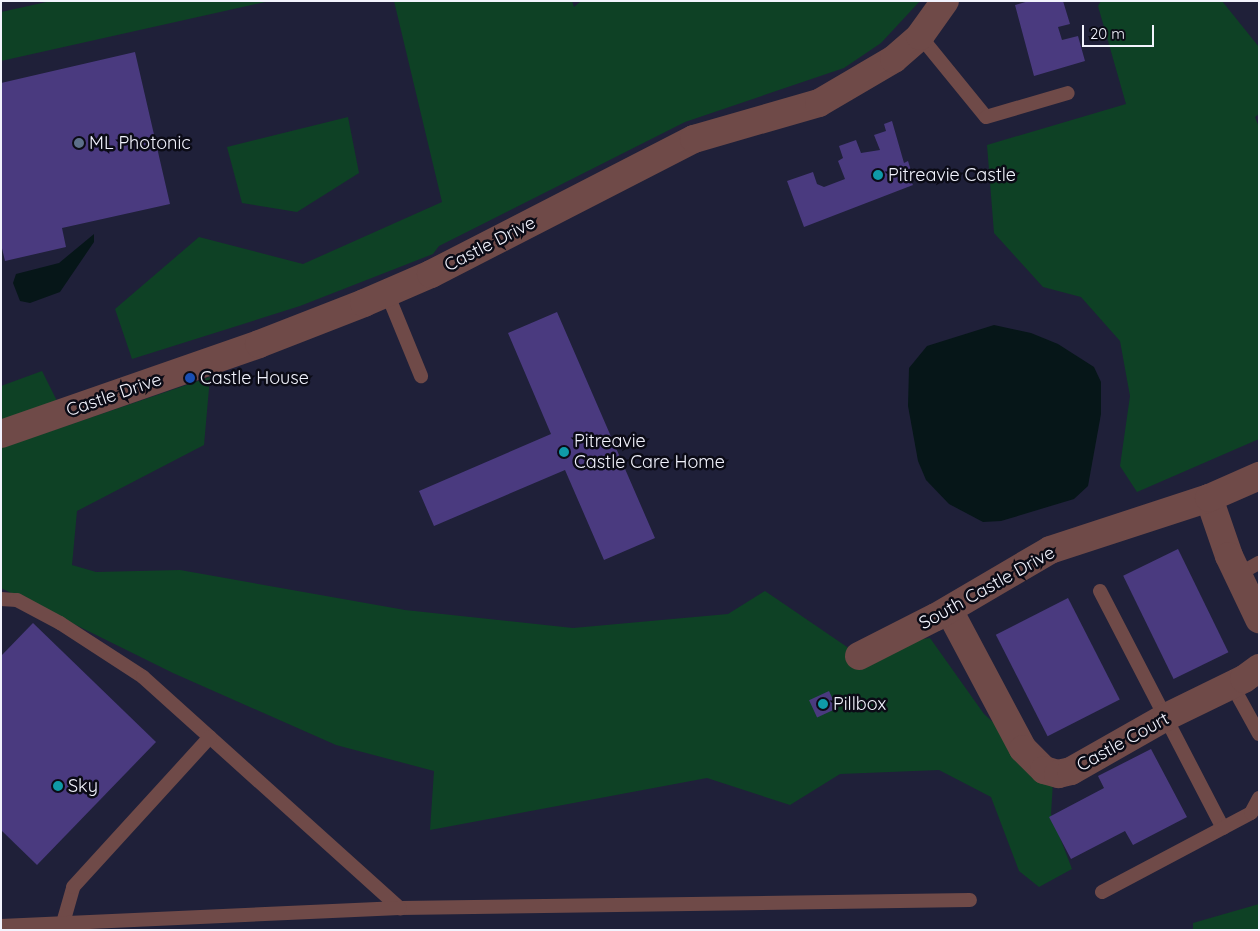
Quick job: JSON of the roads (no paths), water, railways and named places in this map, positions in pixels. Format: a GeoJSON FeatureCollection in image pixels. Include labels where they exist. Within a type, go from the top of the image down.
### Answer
{"type":"FeatureCollection","features":[{"type":"Feature","properties":{"kind":"street","name":"Castle Drive"},"geometry":{"type":"LineString","coordinates":[[1,434],[258,344],[387,293],[694,139],[819,103],[894,59],[920,36],[945,1]]}},
{"type":"Feature","properties":{"kind":"street","name":"South Castle Drive"},"geometry":{"type":"LineString","coordinates":[[859,656],[949,610],[1050,550],[1209,498],[1259,476]]}},
{"type":"Feature","properties":{"kind":"street"},"geometry":{"type":"LineString","coordinates":[[1209,498],[1248,569],[1259,619]]}},
{"type":"Feature","properties":{"kind":"street","name":"Castle Court"},"geometry":{"type":"LineString","coordinates":[[949,610],[1023,749],[1044,770],[1058,774],[1071,771],[1166,717],[1232,685],[1259,668]]}},
{"type":"Feature","properties":{"kind":"lane"},"geometry":{"type":"LineString","coordinates":[[920,36],[986,117],[1068,93]]}},
{"type":"Feature","properties":{"kind":"lane"},"geometry":{"type":"LineString","coordinates":[[387,293],[421,376]]}},
{"type":"Feature","properties":{"kind":"lane"},"geometry":{"type":"LineString","coordinates":[[1100,591],[1223,828]]}},
{"type":"Feature","properties":{"kind":"lane"},"geometry":{"type":"LineString","coordinates":[[1,599],[17,600],[60,623],[143,677],[400,908]]}},
{"type":"Feature","properties":{"kind":"lane"},"geometry":{"type":"LineString","coordinates":[[1232,685],[1259,734]]}},
{"type":"Feature","properties":{"kind":"lane"},"geometry":{"type":"LineString","coordinates":[[63,923],[73,888],[210,737]]}},
{"type":"Feature","properties":{"kind":"lane"},"geometry":{"type":"LineString","coordinates":[[1102,892],[1251,813],[1259,798]]}},
{"type":"Feature","properties":{"kind":"lane"},"geometry":{"type":"LineString","coordinates":[[1,926],[400,908],[970,900]]}},
{"type":"Feature","properties":{"kind":"place","name":"ML Photonic"},"geometry":{"type":"Point","coordinates":[79,143]}},
{"type":"Feature","properties":{"kind":"place","name":"Pitreavie Castle"},"geometry":{"type":"Point","coordinates":[878,175]}},
{"type":"Feature","properties":{"kind":"place","name":"Castle House"},"geometry":{"type":"Point","coordinates":[190,378]}},
{"type":"Feature","properties":{"kind":"place","name":"Pitreavie Castle Care Home"},"geometry":{"type":"Point","coordinates":[564,452]}},
{"type":"Feature","properties":{"kind":"place","name":"Pillbox"},"geometry":{"type":"Point","coordinates":[823,704]}},
{"type":"Feature","properties":{"kind":"place","name":"Sky"},"geometry":{"type":"Point","coordinates":[58,786]}}]}
